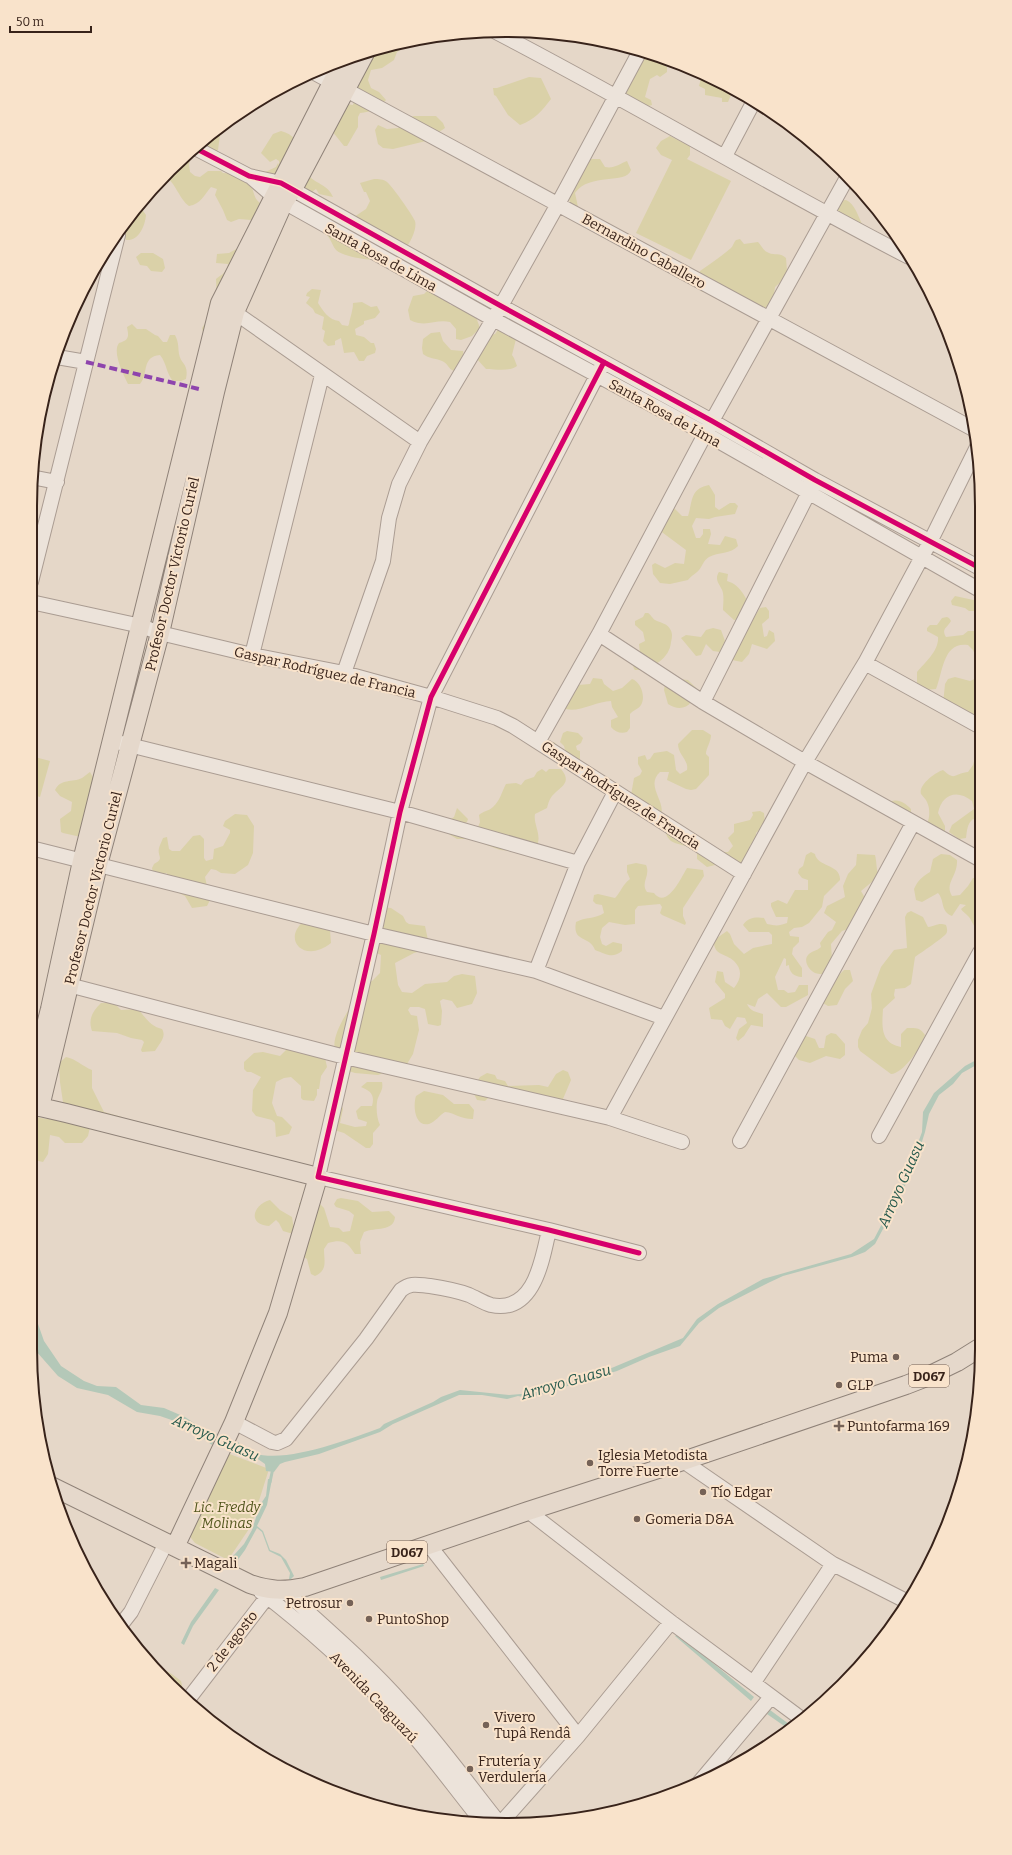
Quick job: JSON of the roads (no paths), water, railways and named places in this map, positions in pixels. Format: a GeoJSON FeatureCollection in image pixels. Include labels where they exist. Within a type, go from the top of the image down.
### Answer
{"type":"FeatureCollection","features":[{"type":"Feature","properties":{"kind":"main road","name":"Profesor Doctor Victorio Curiel"},"geometry":{"type":"LineString","coordinates":[[122,743],[141,626],[207,390],[228,308],[283,192],[339,87],[359,61]]}},
{"type":"Feature","properties":{"kind":"main road","name":"Profesor Doctor Victorio Curiel"},"geometry":{"type":"LineString","coordinates":[[339,87],[342,67]]}},
{"type":"Feature","properties":{"kind":"main road","name":"Profesor Doctor Victorio Curiel"},"geometry":{"type":"LineString","coordinates":[[37,1098],[90,863],[122,743],[160,632],[207,390]]}},
{"type":"Feature","properties":{"kind":"main road","name":"Profesor Doctor Victorio Curiel"},"geometry":{"type":"LineString","coordinates":[[37,1067],[56,1011]]}},
{"type":"Feature","properties":{"kind":"main road"},"geometry":{"type":"LineString","coordinates":[[37,1107],[318,1177],[278,1313],[231,1429],[171,1545]]}},
{"type":"Feature","properties":{"kind":"main road","name":"D067"},"geometry":{"type":"LineString","coordinates":[[59,1490],[250,1584],[268,1590],[285,1591],[305,1587],[528,1511],[683,1461],[924,1378],[957,1362],[975,1351]]}},
{"type":"Feature","properties":{"kind":"street"},"geometry":{"type":"LineString","coordinates":[[509,37],[725,156],[826,214],[901,253]]}},
{"type":"Feature","properties":{"kind":"street"},"geometry":{"type":"LineString","coordinates":[[344,673],[383,561],[389,518],[399,484],[420,442],[501,306],[558,204],[637,56]]}},
{"type":"Feature","properties":{"kind":"street","name":"Bernardino Caballero"},"geometry":{"type":"LineString","coordinates":[[320,76],[968,426]]}},
{"type":"Feature","properties":{"kind":"street"},"geometry":{"type":"LineString","coordinates":[[725,156],[751,107]]}},
{"type":"Feature","properties":{"kind":"street"},"geometry":{"type":"LineString","coordinates":[[200,150],[501,306],[712,421],[815,480],[975,564]]}},
{"type":"Feature","properties":{"kind":"street"},"geometry":{"type":"LineString","coordinates":[[538,742],[598,634],[712,421],[845,181]]}},
{"type":"Feature","properties":{"kind":"street","name":"Santa Rosa de Lima"},"geometry":{"type":"LineString","coordinates":[[283,192],[493,319],[706,434],[921,558],[975,587]]}},
{"type":"Feature","properties":{"kind":"street"},"geometry":{"type":"LineString","coordinates":[[37,559],[112,251]]}},
{"type":"Feature","properties":{"kind":"street"},"geometry":{"type":"LineString","coordinates":[[228,308],[420,442]]}},
{"type":"Feature","properties":{"kind":"street"},"geometry":{"type":"LineString","coordinates":[[61,358],[86,362]]}},
{"type":"Feature","properties":{"kind":"street"},"geometry":{"type":"LineString","coordinates":[[604,362],[431,697],[400,812],[374,934],[318,1177],[549,1230],[639,1254]]}},
{"type":"Feature","properties":{"kind":"street"},"geometry":{"type":"LineString","coordinates":[[252,655],[322,375]]}},
{"type":"Feature","properties":{"kind":"street"},"geometry":{"type":"LineString","coordinates":[[610,1118],[805,762],[865,663],[931,540],[972,457]]}},
{"type":"Feature","properties":{"kind":"street"},"geometry":{"type":"LineString","coordinates":[[38,478],[57,482]]}},
{"type":"Feature","properties":{"kind":"street"},"geometry":{"type":"LineString","coordinates":[[702,702],[815,480]]}},
{"type":"Feature","properties":{"kind":"street","name":"Gaspar Rodríguez de Francia"},"geometry":{"type":"LineString","coordinates":[[37,603],[141,626],[252,655],[344,673],[431,697],[497,718],[513,726],[744,874]]}},
{"type":"Feature","properties":{"kind":"street"},"geometry":{"type":"LineString","coordinates":[[598,634],[702,702],[805,762],[975,857]]}},
{"type":"Feature","properties":{"kind":"street"},"geometry":{"type":"LineString","coordinates":[[865,663],[975,724]]}},
{"type":"Feature","properties":{"kind":"street"},"geometry":{"type":"LineString","coordinates":[[122,743],[400,812],[578,863]]}},
{"type":"Feature","properties":{"kind":"street"},"geometry":{"type":"LineString","coordinates":[[536,971],[578,863],[615,792]]}},
{"type":"Feature","properties":{"kind":"street"},"geometry":{"type":"LineString","coordinates":[[740,1141],[913,823]]}},
{"type":"Feature","properties":{"kind":"street"},"geometry":{"type":"LineString","coordinates":[[37,850],[374,934],[536,971],[664,1018]]}},
{"type":"Feature","properties":{"kind":"street"},"geometry":{"type":"LineString","coordinates":[[878,1136],[975,961]]}},
{"type":"Feature","properties":{"kind":"street"},"geometry":{"type":"LineString","coordinates":[[62,984],[345,1057],[610,1118],[682,1142]]}},
{"type":"Feature","properties":{"kind":"street"},"geometry":{"type":"LineString","coordinates":[[231,1429],[276,1443],[286,1439],[366,1339],[401,1290],[407,1286],[413,1284],[452,1290],[490,1304],[502,1306],[515,1304],[531,1287],[540,1268],[549,1230]]}},
{"type":"Feature","properties":{"kind":"street"},"geometry":{"type":"LineString","coordinates":[[683,1461],[833,1564],[903,1599]]}},
{"type":"Feature","properties":{"kind":"street"},"geometry":{"type":"LineString","coordinates":[[528,1511],[671,1622],[754,1682],[771,1697],[798,1716]]}},
{"type":"Feature","properties":{"kind":"street"},"geometry":{"type":"LineString","coordinates":[[124,1621],[131,1612],[171,1545]]}},
{"type":"Feature","properties":{"kind":"street"},"geometry":{"type":"LineString","coordinates":[[429,1545],[578,1736]]}},
{"type":"Feature","properties":{"kind":"street"},"geometry":{"type":"LineString","coordinates":[[754,1682],[833,1564]]}},
{"type":"Feature","properties":{"kind":"street","name":"Avenida Caaguazú"},"geometry":{"type":"LineString","coordinates":[[250,1584],[294,1618],[349,1668],[392,1711],[479,1817]]}},
{"type":"Feature","properties":{"kind":"street","name":"2 de agosto"},"geometry":{"type":"LineString","coordinates":[[191,1696],[267,1597],[285,1591]]}},
{"type":"Feature","properties":{"kind":"street","name":"Avenida Caaguazú"},"geometry":{"type":"LineString","coordinates":[[285,1591],[403,1703],[445,1753],[480,1817]]}},
{"type":"Feature","properties":{"kind":"street"},"geometry":{"type":"LineString","coordinates":[[505,1818],[578,1736],[671,1622]]}},
{"type":"Feature","properties":{"kind":"street"},"geometry":{"type":"LineString","coordinates":[[708,1772],[771,1697]]}},
{"type":"Feature","properties":{"kind":"water","name":"Arroyo Guasu"},"geometry":{"type":"Polygon","coordinates":[[[975,1061],[975,1066],[962,1073],[953,1084],[939,1095],[929,1114],[915,1164],[898,1201],[875,1244],[865,1252],[783,1276],[768,1283],[719,1308],[699,1323],[680,1346],[649,1357],[617,1371],[528,1398],[518,1396],[507,1399],[482,1395],[459,1395],[393,1424],[380,1432],[319,1454],[280,1464],[274,1472],[266,1471],[265,1464],[255,1457],[234,1454],[238,1442],[247,1450],[260,1455],[276,1456],[294,1454],[332,1445],[380,1428],[384,1424],[441,1397],[460,1390],[509,1395],[533,1393],[557,1384],[595,1375],[683,1338],[697,1319],[718,1304],[763,1279],[851,1254],[874,1239],[895,1199],[922,1132],[923,1112],[934,1093],[965,1066],[975,1061]]]}},
{"type":"Feature","properties":{"kind":"water"},"geometry":{"type":"Polygon","coordinates":[[[37,1321],[44,1341],[61,1366],[84,1381],[97,1386],[116,1387],[141,1405],[164,1408],[185,1417],[200,1427],[217,1434],[212,1445],[186,1425],[160,1416],[137,1412],[108,1395],[77,1388],[58,1376],[37,1352],[37,1321]]]}},
{"type":"Feature","properties":{"kind":"water"},"geometry":{"type":"Polygon","coordinates":[[[268,1479],[272,1479],[267,1505],[257,1526],[263,1531],[270,1550],[280,1554],[286,1560],[294,1576],[290,1580],[290,1573],[281,1557],[269,1551],[262,1532],[257,1528],[245,1550],[234,1565],[225,1560],[234,1555],[244,1544],[252,1530],[260,1505],[266,1496],[268,1479]]]}},
{"type":"Feature","properties":{"kind":"water"},"geometry":{"type":"Polygon","coordinates":[[[423,1564],[424,1566],[381,1580],[380,1577],[423,1564]]]}},
{"type":"Feature","properties":{"kind":"water"},"geometry":{"type":"Polygon","coordinates":[[[215,1588],[219,1590],[193,1626],[184,1645],[181,1643],[191,1622],[215,1588]]]}},
{"type":"Feature","properties":{"kind":"water"},"geometry":{"type":"Polygon","coordinates":[[[678,1634],[754,1697],[751,1701],[675,1636],[678,1634]]]}},
{"type":"Feature","properties":{"kind":"water"},"geometry":{"type":"Polygon","coordinates":[[[770,1710],[788,1724],[785,1726],[767,1714],[770,1710]]]}},
{"type":"Feature","properties":{"kind":"waterway"},"geometry":{"type":"LineString","coordinates":[[270,1482],[273,1468]]}},
{"type":"Feature","properties":{"kind":"place","name":"Puma"},"geometry":{"type":"Point","coordinates":[896,1357]}},
{"type":"Feature","properties":{"kind":"place","name":"GLP"},"geometry":{"type":"Point","coordinates":[839,1385]}},
{"type":"Feature","properties":{"kind":"place","name":"Puntofarma 169"},"geometry":{"type":"Point","coordinates":[839,1426]}},
{"type":"Feature","properties":{"kind":"place","name":"Iglesia Metodista Torre Fuerte"},"geometry":{"type":"Point","coordinates":[590,1463]}},
{"type":"Feature","properties":{"kind":"place","name":"Tío Edgar"},"geometry":{"type":"Point","coordinates":[703,1492]}},
{"type":"Feature","properties":{"kind":"place","name":"Gomeria D&A"},"geometry":{"type":"Point","coordinates":[637,1519]}},
{"type":"Feature","properties":{"kind":"place","name":"Magali"},"geometry":{"type":"Point","coordinates":[186,1563]}},
{"type":"Feature","properties":{"kind":"place","name":"Petrosur"},"geometry":{"type":"Point","coordinates":[350,1603]}},
{"type":"Feature","properties":{"kind":"place","name":"PuntoShop"},"geometry":{"type":"Point","coordinates":[369,1619]}},
{"type":"Feature","properties":{"kind":"place","name":"Vivero Tupâ Rendâ"},"geometry":{"type":"Point","coordinates":[486,1725]}},
{"type":"Feature","properties":{"kind":"place","name":"Frutería y Verdulería"},"geometry":{"type":"Point","coordinates":[470,1769]}},
{"type":"Feature","properties":{"kind":"park label","name":"Lic. Freddy Molinas"},"geometry":{"type":"Point","coordinates":[227,1516]}}]}
